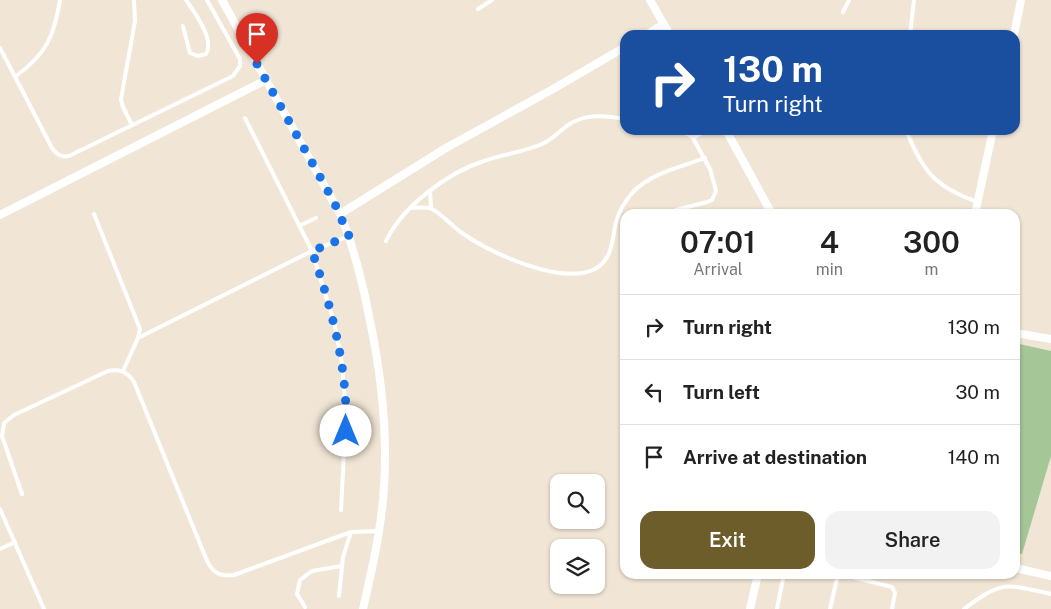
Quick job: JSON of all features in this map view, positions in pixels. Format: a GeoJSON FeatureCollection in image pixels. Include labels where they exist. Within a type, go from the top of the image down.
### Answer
{"type":"FeatureCollection","features":[{"type":"Feature","properties":{"kind":"street"},"geometry":{"type":"LineString","coordinates":[[222,0],[340,214],[360,272],[377,356],[383,407],[385,453],[384,495],[380,530],[363,609]]}},
{"type":"Feature","properties":{"kind":"street"},"geometry":{"type":"LineString","coordinates":[[650,0],[667,30]]}},
{"type":"Feature","properties":{"kind":"street"},"geometry":{"type":"LineString","coordinates":[[1015,30],[1021,0]]}},
{"type":"Feature","properties":{"kind":"street"},"geometry":{"type":"LineString","coordinates":[[654,30],[664,24]]}},
{"type":"Feature","properties":{"kind":"street"},"geometry":{"type":"LineString","coordinates":[[340,214],[446,148],[620,50]]}},
{"type":"Feature","properties":{"kind":"street"},"geometry":{"type":"LineString","coordinates":[[0,215],[266,80]]}},
{"type":"Feature","properties":{"kind":"street"},"geometry":{"type":"LineString","coordinates":[[729,135],[769,209]]}},
{"type":"Feature","properties":{"kind":"street"},"geometry":{"type":"LineString","coordinates":[[977,209],[992,135]]}},
{"type":"Feature","properties":{"kind":"street"},"geometry":{"type":"LineString","coordinates":[[1020,334],[1051,339]]}},
{"type":"Feature","properties":{"kind":"street"},"geometry":{"type":"LineString","coordinates":[[1020,569],[1051,576]]}},
{"type":"Feature","properties":{"kind":"street"},"geometry":{"type":"LineString","coordinates":[[750,609],[757,579]]}},
{"type":"Feature","properties":{"kind":"lane"},"geometry":{"type":"LineString","coordinates":[[16,76],[35,61],[48,44],[56,23],[60,0]]}},
{"type":"Feature","properties":{"kind":"lane"},"geometry":{"type":"LineString","coordinates":[[132,125],[123,107],[122,99],[135,21],[134,0]]}},
{"type":"Feature","properties":{"kind":"lane"},"geometry":{"type":"LineString","coordinates":[[183,26],[190,52],[198,56],[206,54],[209,46],[205,32],[186,0]]}},
{"type":"Feature","properties":{"kind":"lane"},"geometry":{"type":"LineString","coordinates":[[0,48],[52,148],[56,154],[62,157],[69,156],[238,72],[240,59],[207,0]]}},
{"type":"Feature","properties":{"kind":"lane"},"geometry":{"type":"LineString","coordinates":[[478,8],[492,0]]}},
{"type":"Feature","properties":{"kind":"lane"},"geometry":{"type":"LineString","coordinates":[[843,12],[849,0]]}},
{"type":"Feature","properties":{"kind":"lane"},"geometry":{"type":"LineString","coordinates":[[911,30],[914,0]]}},
{"type":"Feature","properties":{"kind":"lane"},"geometry":{"type":"LineString","coordinates":[[386,241],[391,231],[410,208],[430,190],[482,162],[543,144],[578,120],[602,116],[620,118]]}},
{"type":"Feature","properties":{"kind":"lane"},"geometry":{"type":"LineString","coordinates":[[245,118],[301,225],[312,251],[334,322],[342,364],[346,413],[341,510]]}},
{"type":"Feature","properties":{"kind":"lane"},"geometry":{"type":"LineString","coordinates":[[680,209],[707,202],[715,196],[714,180],[705,158],[690,135]]}},
{"type":"Feature","properties":{"kind":"lane"},"geometry":{"type":"LineString","coordinates":[[693,138],[698,135]]}},
{"type":"Feature","properties":{"kind":"lane"},"geometry":{"type":"LineString","coordinates":[[908,135],[918,159],[940,184],[954,193],[978,202]]}},
{"type":"Feature","properties":{"kind":"lane"},"geometry":{"type":"LineString","coordinates":[[622,209],[633,193],[654,177],[705,158]]}},
{"type":"Feature","properties":{"kind":"lane"},"geometry":{"type":"LineString","coordinates":[[430,190],[431,208]]}},
{"type":"Feature","properties":{"kind":"lane"},"geometry":{"type":"LineString","coordinates":[[410,208],[431,208],[470,238],[514,260],[537,268],[561,272],[585,272],[603,263],[609,255],[620,212]]}},
{"type":"Feature","properties":{"kind":"lane"},"geometry":{"type":"LineString","coordinates":[[94,214],[140,328],[138,338],[123,371]]}},
{"type":"Feature","properties":{"kind":"lane"},"geometry":{"type":"LineString","coordinates":[[301,225],[316,218]]}},
{"type":"Feature","properties":{"kind":"lane"},"geometry":{"type":"LineString","coordinates":[[138,338],[312,251],[349,236]]}},
{"type":"Feature","properties":{"kind":"lane"},"geometry":{"type":"LineString","coordinates":[[22,494],[2,436],[4,423],[14,415],[108,371],[115,370],[123,371],[134,382],[204,556],[214,573],[224,576],[243,573],[351,532],[380,530]]}},
{"type":"Feature","properties":{"kind":"lane"},"geometry":{"type":"LineString","coordinates":[[0,509],[44,609]]}},
{"type":"Feature","properties":{"kind":"lane"},"geometry":{"type":"LineString","coordinates":[[0,522],[5,520]]}},
{"type":"Feature","properties":{"kind":"lane"},"geometry":{"type":"LineString","coordinates":[[339,596],[342,566],[351,532]]}},
{"type":"Feature","properties":{"kind":"lane"},"geometry":{"type":"LineString","coordinates":[[0,549],[15,542]]}},
{"type":"Feature","properties":{"kind":"lane"},"geometry":{"type":"LineString","coordinates":[[305,608],[298,594],[300,580],[312,571],[342,566]]}},
{"type":"Feature","properties":{"kind":"lane"},"geometry":{"type":"LineString","coordinates":[[777,609],[783,579]]}},
{"type":"Feature","properties":{"kind":"lane"},"geometry":{"type":"LineString","coordinates":[[830,609],[838,579]]}},
{"type":"Feature","properties":{"kind":"lane"},"geometry":{"type":"LineString","coordinates":[[859,579],[892,587],[895,593],[892,609]]}},
{"type":"Feature","properties":{"kind":"lane"},"geometry":{"type":"LineString","coordinates":[[964,609],[990,590],[1003,586],[1014,586],[1051,594]]}},
{"type":"Feature","properties":{"kind":"green space"},"geometry":{"type":"Polygon","coordinates":[[[1020,344],[1051,351],[1051,456],[1022,554],[1020,554],[1020,344]]]}},
{"type":"Feature","properties":{"kind":"route"},"geometry":{"type":"LineString","coordinates":[[257,64],[334,202],[349,236],[312,251],[334,322],[342,364],[346,431]]}}]}
